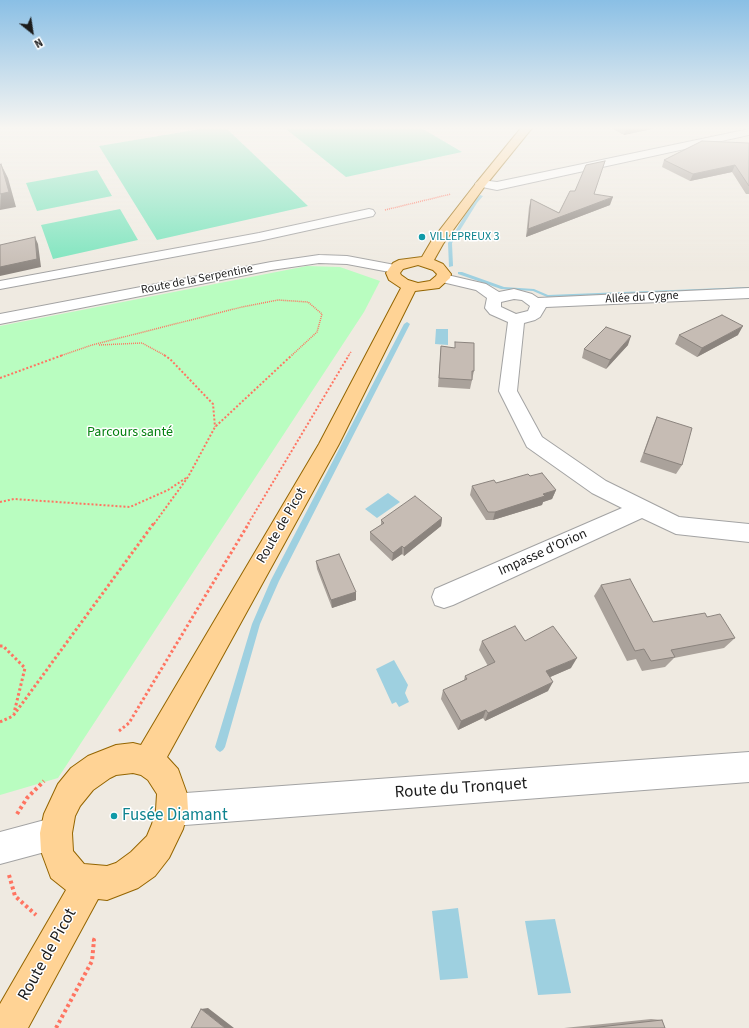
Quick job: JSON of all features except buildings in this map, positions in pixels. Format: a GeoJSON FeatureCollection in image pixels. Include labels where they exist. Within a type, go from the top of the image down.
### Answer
{"type":"FeatureCollection","features":[{"type":"Feature","properties":{"kind":"main road"},"geometry":{"type":"LineString","coordinates":[[426,262],[437,243],[488,176]]}},
{"type":"Feature","properties":{"kind":"main road"},"geometry":{"type":"LineString","coordinates":[[426,262],[442,270],[443,278],[434,285],[426,287],[410,286],[403,284],[394,277],[393,273],[395,269],[404,263],[426,262]]}},
{"type":"Feature","properties":{"kind":"main road","name":"Route de Picot"},"geometry":{"type":"LineString","coordinates":[[148,762],[329,444],[410,286]]}},
{"type":"Feature","properties":{"kind":"main road"},"geometry":{"type":"LineString","coordinates":[[133,758],[148,762],[159,769],[167,780],[172,794],[172,810],[167,829],[158,847],[143,864],[126,876],[107,883],[89,882],[74,877],[63,866],[57,851],[56,833],[60,814],[69,795],[82,779],[99,767],[116,760],[133,758]]}},
{"type":"Feature","properties":{"kind":"main road","name":"Route de Picot"},"geometry":{"type":"LineString","coordinates":[[7,1028],[89,882]]}},
{"type":"Feature","properties":{"kind":"street"},"geometry":{"type":"LineString","coordinates":[[481,184],[496,186],[543,176]]}},
{"type":"Feature","properties":{"kind":"street"},"geometry":{"type":"LineString","coordinates":[[0,285],[43,294],[259,236],[369,213]]}},
{"type":"Feature","properties":{"kind":"street"},"geometry":{"type":"LineString","coordinates":[[259,236],[270,266]]}},
{"type":"Feature","properties":{"kind":"street","name":"Route de la Serpentine"},"geometry":{"type":"LineString","coordinates":[[0,319],[43,294],[320,259],[347,260],[395,269]]}},
{"type":"Feature","properties":{"kind":"street"},"geometry":{"type":"LineString","coordinates":[[443,278],[481,288],[498,298]]}},
{"type":"Feature","properties":{"kind":"street","name":"Allée du Cygne"},"geometry":{"type":"LineString","coordinates":[[536,303],[749,293]]}},
{"type":"Feature","properties":{"kind":"street"},"geometry":{"type":"LineString","coordinates":[[514,294],[527,297],[536,303],[538,307],[534,314],[530,317],[516,319],[496,311],[493,304],[498,298],[514,294]]}},
{"type":"Feature","properties":{"kind":"street"},"geometry":{"type":"LineString","coordinates":[[516,319],[508,391],[534,442],[599,487],[676,525],[749,533]]}},
{"type":"Feature","properties":{"kind":"street","name":"Impasse d'Orion"},"geometry":{"type":"LineString","coordinates":[[444,597],[643,508]]}},
{"type":"Feature","properties":{"kind":"street","name":"Route du Tronquet"},"geometry":{"type":"LineString","coordinates":[[172,810],[749,767]]}},
{"type":"Feature","properties":{"kind":"street"},"geometry":{"type":"LineString","coordinates":[[3,846],[56,833]]}},
{"type":"Feature","properties":{"kind":"path"},"geometry":{"type":"LineString","coordinates":[[369,213],[454,194]]}},
{"type":"Feature","properties":{"kind":"path"},"geometry":{"type":"LineString","coordinates":[[0,378],[92,345],[242,307],[278,300],[308,302],[315,306],[322,314],[318,332],[215,427],[188,477],[13,716],[0,722]]}},
{"type":"Feature","properties":{"kind":"path"},"geometry":{"type":"LineString","coordinates":[[92,345],[142,343],[170,359],[213,404],[215,427]]}},
{"type":"Feature","properties":{"kind":"path"},"geometry":{"type":"LineString","coordinates":[[118,732],[129,723],[352,351]]}},
{"type":"Feature","properties":{"kind":"path"},"geometry":{"type":"LineString","coordinates":[[0,502],[14,499],[130,507],[168,490],[188,477]]}},
{"type":"Feature","properties":{"kind":"path"},"geometry":{"type":"LineString","coordinates":[[0,646],[3,646],[25,668],[13,716]]}},
{"type":"Feature","properties":{"kind":"path"},"geometry":{"type":"LineString","coordinates":[[3,846],[12,823],[27,798],[49,776]]}},
{"type":"Feature","properties":{"kind":"green space"},"geometry":{"type":"Polygon","coordinates":[[[64,176],[100,176],[112,196],[37,211],[26,183],[64,176]]]}},
{"type":"Feature","properties":{"kind":"green space"},"geometry":{"type":"Polygon","coordinates":[[[117,176],[276,176],[308,206],[157,240],[117,176]]]}},
{"type":"Feature","properties":{"kind":"green space"},"geometry":{"type":"Polygon","coordinates":[[[120,209],[138,240],[53,259],[41,225],[120,209]]]}},
{"type":"Feature","properties":{"kind":"green space","name":"Parcours santé"},"geometry":{"type":"Polygon","coordinates":[[[307,266],[340,267],[380,281],[364,312],[58,778],[0,795],[0,326],[307,266]]]}},
{"type":"Feature","properties":{"kind":"water"},"geometry":{"type":"Polygon","coordinates":[[[436,329],[448,329],[448,345],[435,344],[436,329]]]}},
{"type":"Feature","properties":{"kind":"water"},"geometry":{"type":"Polygon","coordinates":[[[388,493],[400,502],[377,518],[365,509],[388,493]]]}},
{"type":"Feature","properties":{"kind":"water"},"geometry":{"type":"Polygon","coordinates":[[[394,660],[408,685],[405,693],[409,702],[399,707],[396,702],[392,704],[376,669],[394,660]]]}},
{"type":"Feature","properties":{"kind":"water"},"geometry":{"type":"Polygon","coordinates":[[[458,908],[468,978],[440,980],[432,911],[458,908]]]}},
{"type":"Feature","properties":{"kind":"water"},"geometry":{"type":"Polygon","coordinates":[[[555,919],[571,993],[538,995],[525,921],[555,919]]]}},
{"type":"Feature","properties":{"kind":"waterway"},"geometry":{"type":"LineString","coordinates":[[451,266],[450,243],[475,202],[481,196]]}},
{"type":"Feature","properties":{"kind":"waterway"},"geometry":{"type":"LineString","coordinates":[[460,273],[503,288],[534,290],[547,296],[749,288]]}},
{"type":"Feature","properties":{"kind":"waterway"},"geometry":{"type":"LineString","coordinates":[[220,747],[256,624],[275,580],[407,324]]}},
{"type":"Feature","properties":{"kind":"place","name":"VILLEPREUX 3"},"geometry":{"type":"Point","coordinates":[422,237]}},
{"type":"Feature","properties":{"kind":"place","name":"Fusée Diamant"},"geometry":{"type":"Point","coordinates":[114,816]}}]}
